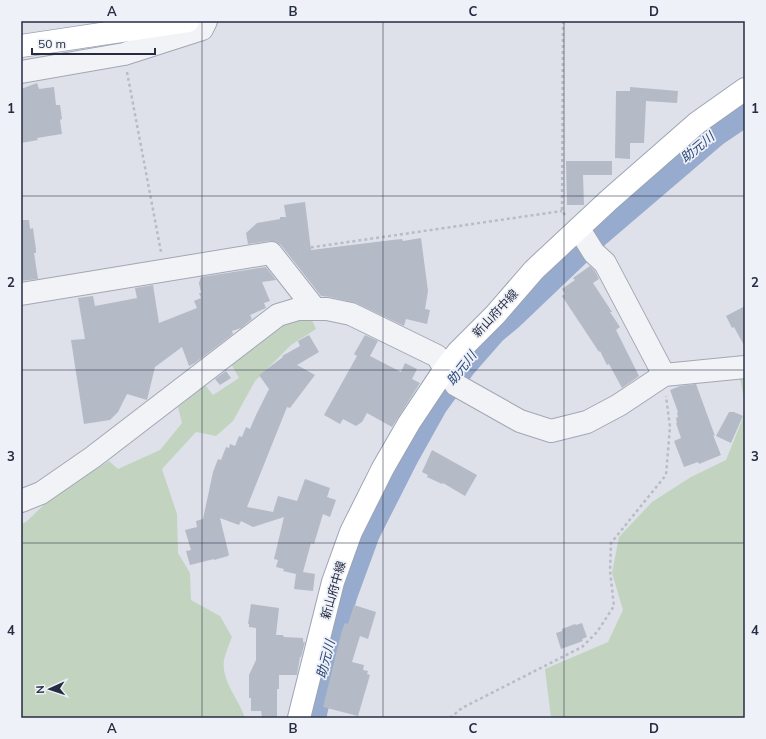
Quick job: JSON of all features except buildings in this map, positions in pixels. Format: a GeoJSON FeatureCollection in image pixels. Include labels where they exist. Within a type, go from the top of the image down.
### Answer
{"type":"FeatureCollection","features":[{"type":"Feature","properties":{"kind":"main road"},"geometry":{"type":"LineString","coordinates":[[21,46],[188,21]]}},
{"type":"Feature","properties":{"kind":"main road","name":"新山府中線"},"geometry":{"type":"LineString","coordinates":[[299,718],[334,582],[351,532],[383,468],[409,423],[450,377],[458,352],[494,315],[534,270],[609,200],[697,123],[745,89]]}},
{"type":"Feature","properties":{"kind":"street"},"geometry":{"type":"LineString","coordinates":[[21,72],[124,54],[202,29],[206,21]]}},
{"type":"Feature","properties":{"kind":"street"},"geometry":{"type":"LineString","coordinates":[[579,229],[594,253],[605,263],[664,375]]}},
{"type":"Feature","properties":{"kind":"street"},"geometry":{"type":"LineString","coordinates":[[21,294],[270,253],[315,309]]}},
{"type":"Feature","properties":{"kind":"street"},"geometry":{"type":"LineString","coordinates":[[21,501],[41,493],[93,458],[278,315],[298,309],[326,309],[351,314],[437,356],[450,377],[520,421],[551,431],[587,422],[619,405],[664,375],[745,368]]}},
{"type":"Feature","properties":{"kind":"path"},"geometry":{"type":"LineString","coordinates":[[563,21],[562,211],[579,229]]}},
{"type":"Feature","properties":{"kind":"path"},"geometry":{"type":"LineString","coordinates":[[124,54],[165,271]]}},
{"type":"Feature","properties":{"kind":"path"},"geometry":{"type":"LineString","coordinates":[[270,253],[562,211]]}},
{"type":"Feature","properties":{"kind":"path"},"geometry":{"type":"LineString","coordinates":[[450,718],[462,708],[582,647],[597,632],[614,606],[610,571],[611,543],[666,475],[670,427],[664,375]]}},
{"type":"Feature","properties":{"kind":"green space"},"geometry":{"type":"Polygon","coordinates":[[[311,318],[316,329],[291,345],[255,381],[233,421],[216,436],[196,432],[162,469],[177,514],[178,553],[190,573],[191,600],[220,616],[232,637],[224,660],[225,675],[245,718],[21,718],[21,524],[26,522],[53,496],[109,461],[118,469],[160,450],[182,423],[178,407],[205,385],[213,395],[239,378],[230,362],[279,325],[311,318]]]}},
{"type":"Feature","properties":{"kind":"green space"},"geometry":{"type":"Polygon","coordinates":[[[745,378],[745,403],[740,379],[745,378]]]}},
{"type":"Feature","properties":{"kind":"green space"},"geometry":{"type":"Polygon","coordinates":[[[745,413],[745,718],[551,718],[545,669],[608,642],[623,610],[612,573],[619,537],[652,502],[691,477],[726,460],[745,413]]]}},
{"type":"Feature","properties":{"kind":"waterway","name":"助元川"},"geometry":{"type":"LineString","coordinates":[[311,718],[326,651],[343,593],[365,533],[404,456],[433,404],[463,363],[492,330],[510,315],[597,232],[714,132],[745,111]]}}]}
